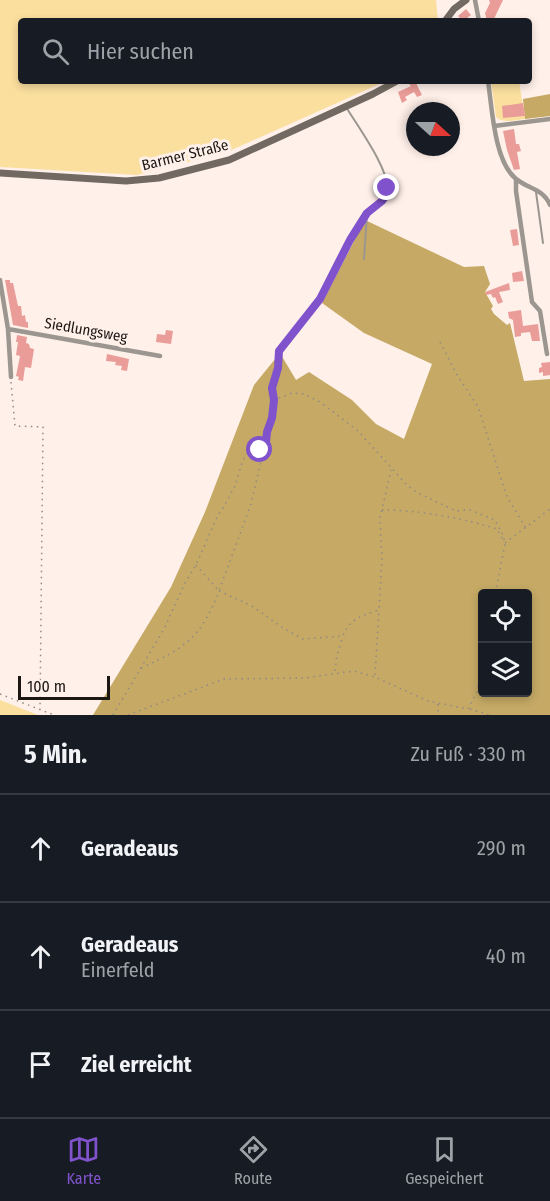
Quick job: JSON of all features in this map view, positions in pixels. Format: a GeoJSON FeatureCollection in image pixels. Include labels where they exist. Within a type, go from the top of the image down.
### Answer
{"type":"FeatureCollection","features":[{"type":"Feature","properties":{"kind":"main road"},"geometry":{"type":"LineString","coordinates":[[448,18],[466,0]]}},
{"type":"Feature","properties":{"kind":"main road","name":"Barmer Straße"},"geometry":{"type":"LineString","coordinates":[[0,172],[126,181],[159,178],[229,160],[391,84]]}},
{"type":"Feature","properties":{"kind":"street"},"geometry":{"type":"LineString","coordinates":[[475,0],[478,18]]}},
{"type":"Feature","properties":{"kind":"street"},"geometry":{"type":"LineString","coordinates":[[488,84],[494,126],[505,165],[516,180],[547,197],[550,205]]}},
{"type":"Feature","properties":{"kind":"street"},"geometry":{"type":"LineString","coordinates":[[494,126],[550,119]]}},
{"type":"Feature","properties":{"kind":"street"},"geometry":{"type":"LineString","coordinates":[[516,180],[532,302],[540,311],[547,354]]}},
{"type":"Feature","properties":{"kind":"street"},"geometry":{"type":"LineString","coordinates":[[0,280],[8,329],[11,377]]}},
{"type":"Feature","properties":{"kind":"street","name":"Siedlungsweg"},"geometry":{"type":"LineString","coordinates":[[8,329],[160,356]]}},
{"type":"Feature","properties":{"kind":"lane"},"geometry":{"type":"LineString","coordinates":[[346,107],[382,168],[387,181],[387,194],[367,213],[364,259]]}},
{"type":"Feature","properties":{"kind":"lane"},"geometry":{"type":"LineString","coordinates":[[536,189],[543,243]]}},
{"type":"Feature","properties":{"kind":"path"},"geometry":{"type":"LineString","coordinates":[[140,669],[180,648],[200,630],[212,608],[251,504],[272,418],[274,400],[272,388],[278,368],[279,351],[320,299],[350,240],[367,213]]}},
{"type":"Feature","properties":{"kind":"path"},"geometry":{"type":"LineString","coordinates":[[440,342],[478,407],[507,497],[526,528]]}},
{"type":"Feature","properties":{"kind":"path"},"geometry":{"type":"LineString","coordinates":[[11,377],[15,426],[43,427],[40,710]]}},
{"type":"Feature","properties":{"kind":"path"},"geometry":{"type":"LineString","coordinates":[[274,400],[292,393],[304,394],[320,402],[358,431],[416,492],[456,511],[470,510],[477,514],[491,516],[503,535],[505,544],[496,589]]}},
{"type":"Feature","properties":{"kind":"path"},"geometry":{"type":"LineString","coordinates":[[113,715],[164,629],[196,565],[213,524],[235,486],[243,460],[247,454],[264,447]]}},
{"type":"Feature","properties":{"kind":"path"},"geometry":{"type":"LineString","coordinates":[[375,677],[382,559],[380,518],[392,468]]}},
{"type":"Feature","properties":{"kind":"path"},"geometry":{"type":"LineString","coordinates":[[505,544],[550,509]]}},
{"type":"Feature","properties":{"kind":"path"},"geometry":{"type":"LineString","coordinates":[[382,510],[399,510],[476,522],[497,529],[505,544]]}},
{"type":"Feature","properties":{"kind":"path"},"geometry":{"type":"LineString","coordinates":[[196,565],[219,591],[252,606],[303,639],[343,636]]}},
{"type":"Feature","properties":{"kind":"path"},"geometry":{"type":"LineString","coordinates":[[335,672],[337,655],[346,627],[358,617],[379,610]]}},
{"type":"Feature","properties":{"kind":"path"},"geometry":{"type":"LineString","coordinates":[[128,715],[224,680],[305,678],[354,671],[375,677],[428,701],[489,715]]}},
{"type":"Feature","properties":{"kind":"path"},"geometry":{"type":"LineString","coordinates":[[468,709],[478,687]]}},
{"type":"Feature","properties":{"kind":"path"},"geometry":{"type":"LineString","coordinates":[[0,694],[54,715]]}},
{"type":"Feature","properties":{"kind":"path"},"geometry":{"type":"LineString","coordinates":[[438,703],[438,715]]}},
{"type":"Feature","properties":{"kind":"shaded area"},"geometry":{"type":"Polygon","coordinates":[[[0,0],[436,0],[438,18],[18,18],[18,84],[379,84],[227,152],[137,175],[0,167],[0,0]]]}},
{"type":"Feature","properties":{"kind":"shaded area"},"geometry":{"type":"Polygon","coordinates":[[[491,84],[519,84],[525,119],[506,121],[496,117],[491,84]]]}},
{"type":"Feature","properties":{"kind":"shaded area"},"geometry":{"type":"Polygon","coordinates":[[[550,94],[550,116],[525,119],[523,99],[550,94]]]}},
{"type":"Feature","properties":{"kind":"shaded area"},"geometry":{"type":"Polygon","coordinates":[[[365,220],[464,267],[484,266],[490,284],[485,292],[493,306],[491,309],[494,314],[507,325],[510,323],[524,381],[550,379],[550,715],[93,715],[171,587],[205,512],[254,385],[280,353],[296,380],[309,372],[352,400],[376,424],[404,439],[432,364],[364,333],[322,303],[365,220]]]}},
{"type":"Feature","properties":{"kind":"shaded area"},"geometry":{"type":"Polygon","coordinates":[[[0,700],[38,715],[0,715],[0,700]]]}},
{"type":"Feature","properties":{"kind":"building"},"geometry":{"type":"Polygon","coordinates":[[[489,0],[503,0],[494,18],[486,18],[485,13],[490,3],[489,0]]]}},
{"type":"Feature","properties":{"kind":"building"},"geometry":{"type":"Polygon","coordinates":[[[466,9],[471,15],[467,18],[458,16],[466,9]]]}},
{"type":"Feature","properties":{"kind":"building"},"geometry":{"type":"Polygon","coordinates":[[[409,84],[416,84],[422,95],[417,97],[414,92],[405,97],[407,100],[402,103],[398,92],[411,86],[409,84]]]}},
{"type":"Feature","properties":{"kind":"building"},"geometry":{"type":"Polygon","coordinates":[[[523,103],[525,116],[503,118],[502,106],[523,103]]]}},
{"type":"Feature","properties":{"kind":"building"},"geometry":{"type":"Polygon","coordinates":[[[514,129],[516,144],[519,144],[521,151],[517,152],[520,169],[514,170],[503,131],[514,129]]]}},
{"type":"Feature","properties":{"kind":"building"},"geometry":{"type":"Polygon","coordinates":[[[517,229],[519,245],[513,246],[510,230],[517,229]]]}},
{"type":"Feature","properties":{"kind":"building"},"geometry":{"type":"Polygon","coordinates":[[[522,271],[524,281],[513,282],[512,273],[522,271]]]}},
{"type":"Feature","properties":{"kind":"building"},"geometry":{"type":"Polygon","coordinates":[[[5,280],[13,283],[18,306],[21,306],[22,316],[25,315],[28,328],[13,325],[5,280]]]}},
{"type":"Feature","properties":{"kind":"building"},"geometry":{"type":"Polygon","coordinates":[[[509,283],[510,290],[499,292],[503,302],[498,304],[491,294],[486,295],[485,292],[509,283]]]}},
{"type":"Feature","properties":{"kind":"building"},"geometry":{"type":"Polygon","coordinates":[[[521,310],[523,326],[538,324],[540,341],[532,341],[530,332],[521,333],[521,336],[515,337],[513,320],[509,318],[508,312],[521,310]]]}},
{"type":"Feature","properties":{"kind":"building"},"geometry":{"type":"Polygon","coordinates":[[[166,330],[173,331],[171,344],[156,342],[157,334],[165,335],[166,330]]]}},
{"type":"Feature","properties":{"kind":"building"},"geometry":{"type":"Polygon","coordinates":[[[17,335],[27,337],[26,343],[34,349],[31,368],[25,367],[23,381],[18,380],[19,377],[16,376],[20,356],[16,355],[17,335]]]}},
{"type":"Feature","properties":{"kind":"building"},"geometry":{"type":"Polygon","coordinates":[[[107,354],[129,359],[127,371],[121,370],[122,366],[115,365],[116,362],[106,361],[107,354]]]}},
{"type":"Feature","properties":{"kind":"building"},"geometry":{"type":"Polygon","coordinates":[[[550,362],[550,375],[543,376],[543,372],[539,373],[541,363],[550,362]]]}},
{"type":"Feature","properties":{"kind":"route"},"geometry":{"type":"LineString","coordinates":[[260,450],[266,442],[272,418],[274,400],[272,388],[278,368],[279,351],[320,299],[350,240],[367,213],[387,194],[387,188]]}}]}
